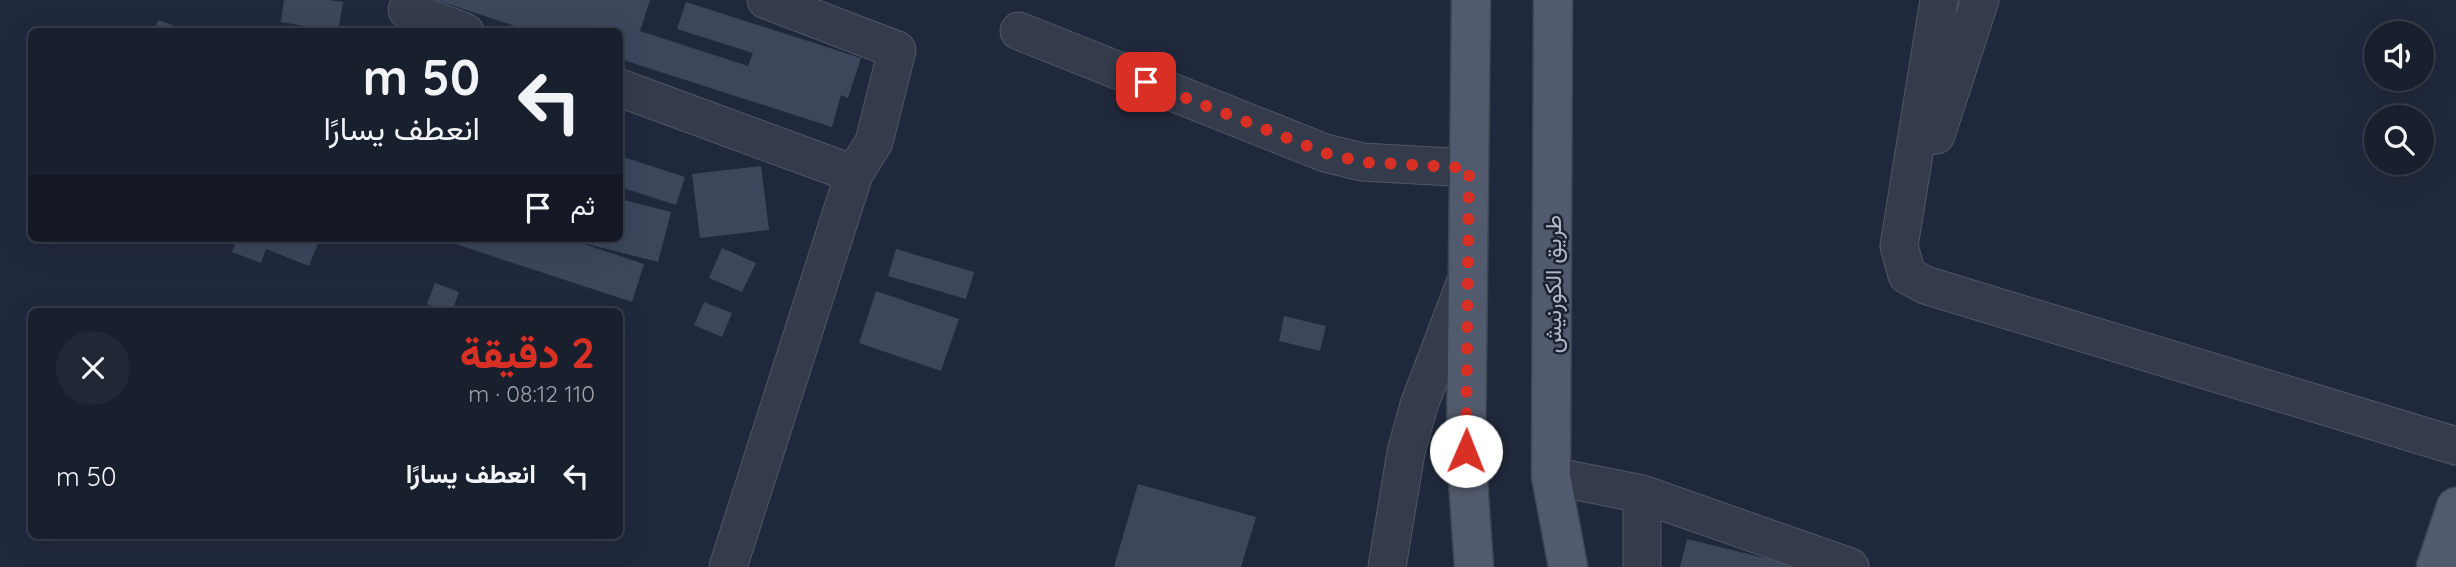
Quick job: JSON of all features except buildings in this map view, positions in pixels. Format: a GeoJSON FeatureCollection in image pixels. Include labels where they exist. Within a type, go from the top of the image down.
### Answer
{"type":"FeatureCollection","features":[{"type":"Feature","properties":{"kind":"main road"},"geometry":{"type":"LineString","coordinates":[[1471,0],[1466,451],[1474,567]]}},
{"type":"Feature","properties":{"kind":"main road","name":"طريق الكورنيش"},"geometry":{"type":"LineString","coordinates":[[1553,0],[1551,476],[1568,567]]}},
{"type":"Feature","properties":{"kind":"main road"},"geometry":{"type":"LineString","coordinates":[[2436,567],[2456,507]]}},
{"type":"Feature","properties":{"kind":"street"},"geometry":{"type":"LineString","coordinates":[[728,567],[854,174],[874,142],[897,50],[766,0]]}},
{"type":"Feature","properties":{"kind":"street"},"geometry":{"type":"LineString","coordinates":[[1939,0],[1899,246],[1907,275],[1925,285],[2456,446]]}},
{"type":"Feature","properties":{"kind":"street"},"geometry":{"type":"LineString","coordinates":[[1899,246],[1980,0]]}},
{"type":"Feature","properties":{"kind":"street"},"geometry":{"type":"LineString","coordinates":[[407,10],[454,28]]}},
{"type":"Feature","properties":{"kind":"street"},"geometry":{"type":"LineString","coordinates":[[1019,31],[1325,153],[1362,162],[1469,168]]}},
{"type":"Feature","properties":{"kind":"street"},"geometry":{"type":"LineString","coordinates":[[623,89],[854,174]]}},
{"type":"Feature","properties":{"kind":"street"},"geometry":{"type":"LineString","coordinates":[[1387,567],[1406,452],[1419,405],[1468,276]]}},
{"type":"Feature","properties":{"kind":"street"},"geometry":{"type":"LineString","coordinates":[[1551,476],[1642,494],[1850,567]]}},
{"type":"Feature","properties":{"kind":"street"},"geometry":{"type":"LineString","coordinates":[[1642,494],[1642,567]]}},
{"type":"Feature","properties":{"kind":"route"},"geometry":{"type":"LineString","coordinates":[[1146,82],[1325,153],[1362,162],[1469,168],[1466,451]]}}]}
